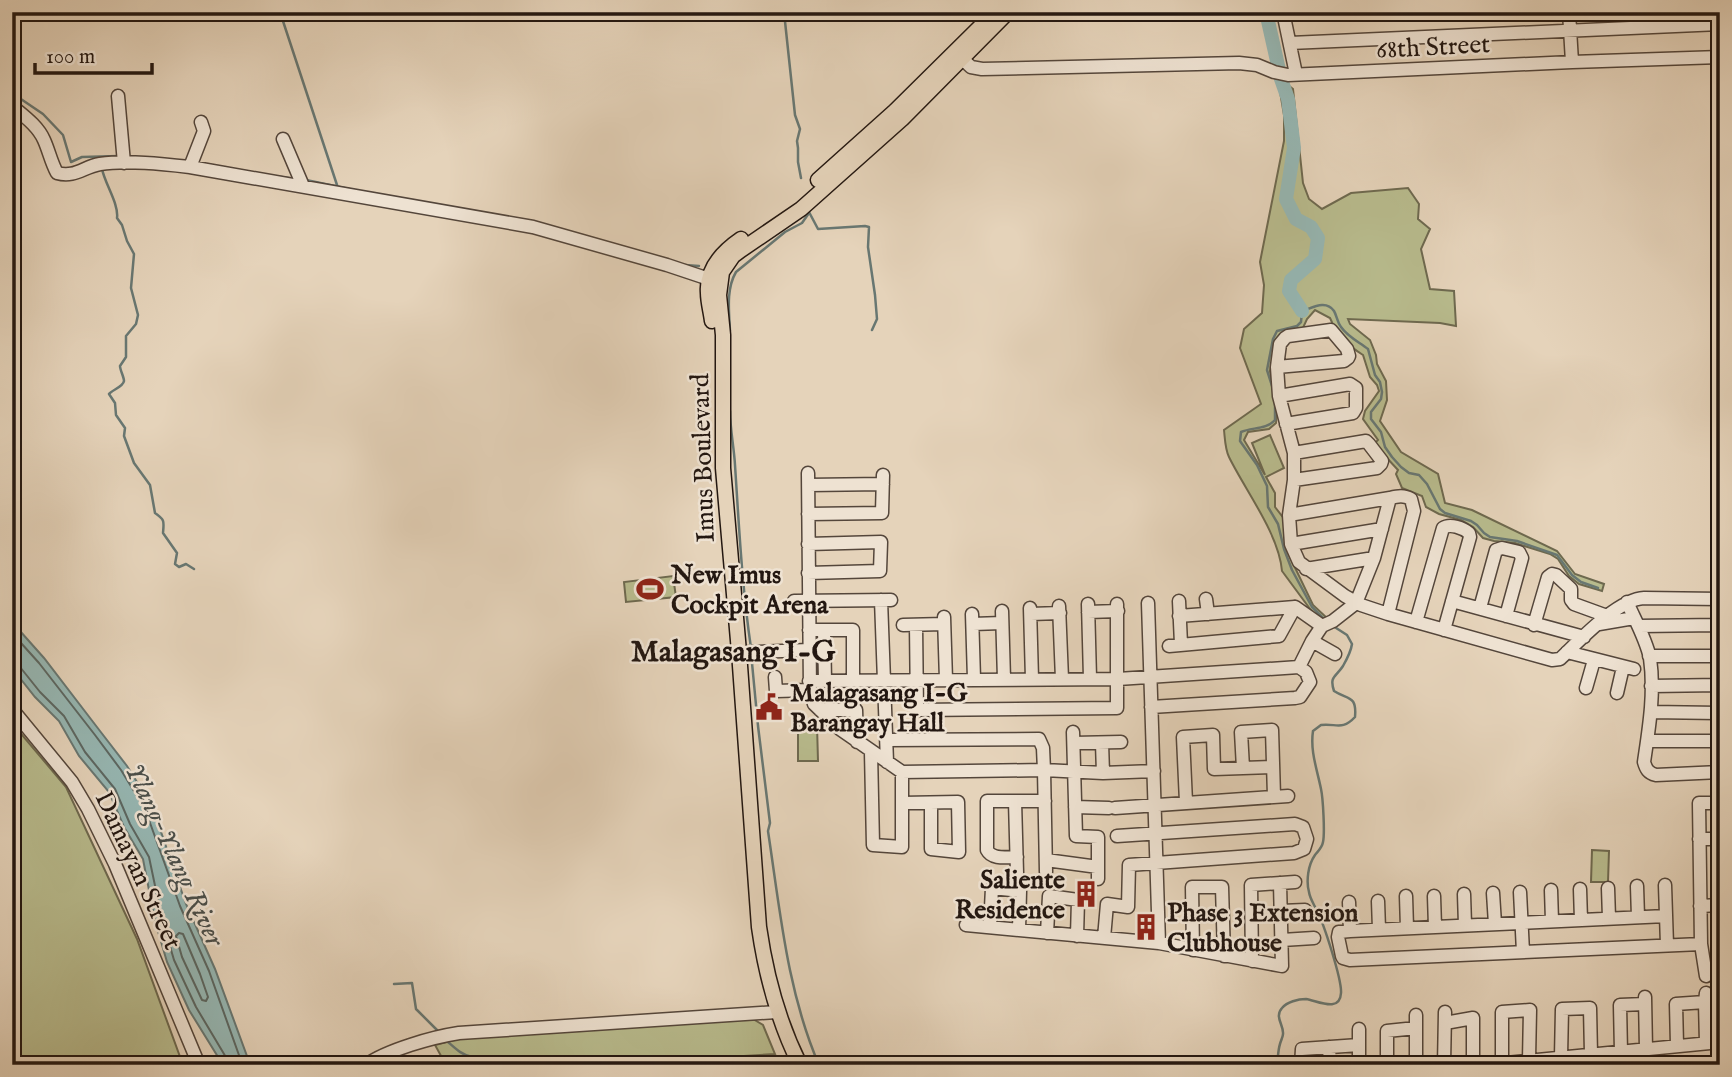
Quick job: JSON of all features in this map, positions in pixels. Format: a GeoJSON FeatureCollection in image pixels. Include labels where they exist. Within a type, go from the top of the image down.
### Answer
{"type":"FeatureCollection","features":[{"type":"Feature","properties":{"kind":"main road"},"geometry":{"type":"LineString","coordinates":[[958,55],[995,12]]}},
{"type":"Feature","properties":{"kind":"main road"},"geometry":{"type":"LineString","coordinates":[[714,281],[713,267],[726,250],[795,201],[1008,12]]}},
{"type":"Feature","properties":{"kind":"main road","name":"Imus Boulevard"},"geometry":{"type":"LineString","coordinates":[[714,281],[708,294],[714,335],[713,444],[735,652],[751,928],[756,963],[773,1012],[800,1065]]}},
{"type":"Feature","properties":{"kind":"main road","name":"Imus Boulevard"},"geometry":{"type":"LineString","coordinates":[[773,1012],[777,1040],[789,1065]]}},
{"type":"Feature","properties":{"kind":"street"},"geometry":{"type":"LineString","coordinates":[[1283,12],[1290,43],[1284,74]]}},
{"type":"Feature","properties":{"kind":"street"},"geometry":{"type":"LineString","coordinates":[[1569,12],[1572,62]]}},
{"type":"Feature","properties":{"kind":"street"},"geometry":{"type":"LineString","coordinates":[[1290,43],[1720,24]]}},
{"type":"Feature","properties":{"kind":"street","name":"68th Street"},"geometry":{"type":"LineString","coordinates":[[958,55],[971,66],[982,69],[1239,63],[1284,74],[1720,57]]}},
{"type":"Feature","properties":{"kind":"street"},"geometry":{"type":"LineString","coordinates":[[118,96],[124,163]]}},
{"type":"Feature","properties":{"kind":"street"},"geometry":{"type":"LineString","coordinates":[[12,106],[31,122],[44,139],[57,173],[65,175],[100,164],[168,164],[190,167],[533,227],[714,281]]}},
{"type":"Feature","properties":{"kind":"street"},"geometry":{"type":"LineString","coordinates":[[190,167],[204,131],[201,122]]}},
{"type":"Feature","properties":{"kind":"street"},"geometry":{"type":"LineString","coordinates":[[283,139],[303,186]]}},
{"type":"Feature","properties":{"kind":"street"},"geometry":{"type":"LineString","coordinates":[[1277,367],[1344,360],[1349,356],[1347,349],[1334,333],[1327,330],[1285,338],[1280,344],[1277,367],[1279,396],[1294,453],[1294,480],[1289,515],[1291,544],[1298,562],[1356,603],[1552,660],[1560,659],[1627,602],[1644,598],[1719,599],[1720,761]]}},
{"type":"Feature","properties":{"kind":"street"},"geometry":{"type":"LineString","coordinates":[[1279,396],[1350,384],[1356,388],[1356,408],[1353,413],[1286,424]]}},
{"type":"Feature","properties":{"kind":"street"},"geometry":{"type":"LineString","coordinates":[[1294,453],[1366,442],[1382,461],[1377,468],[1294,480]]}},
{"type":"Feature","properties":{"kind":"street"},"geometry":{"type":"LineString","coordinates":[[808,514],[882,513],[883,480],[808,479],[808,514],[808,573],[809,686],[814,705],[857,742],[902,772],[1154,771]]}},
{"type":"Feature","properties":{"kind":"street"},"geometry":{"type":"LineString","coordinates":[[1289,515],[1401,495],[1411,499],[1414,510],[1388,614]]}},
{"type":"Feature","properties":{"kind":"street"},"geometry":{"type":"LineString","coordinates":[[1299,667],[1312,641],[1327,624],[1356,603],[1374,558],[1390,498]]}},
{"type":"Feature","properties":{"kind":"street"},"geometry":{"type":"LineString","coordinates":[[1416,622],[1442,530],[1447,525],[1468,531],[1470,535],[1444,630]]}},
{"type":"Feature","properties":{"kind":"street"},"geometry":{"type":"LineString","coordinates":[[1291,544],[1382,529]]}},
{"type":"Feature","properties":{"kind":"street"},"geometry":{"type":"LineString","coordinates":[[808,544],[881,542],[880,571],[808,573]]}},
{"type":"Feature","properties":{"kind":"street"},"geometry":{"type":"LineString","coordinates":[[1480,608],[1496,550],[1502,548],[1519,552],[1522,558],[1506,616]]}},
{"type":"Feature","properties":{"kind":"street"},"geometry":{"type":"LineString","coordinates":[[1306,569],[1374,558]]}},
{"type":"Feature","properties":{"kind":"street"},"geometry":{"type":"LineString","coordinates":[[1534,625],[1548,578],[1552,574],[1571,589],[1571,600],[1574,604],[1603,620],[1719,625]]}},
{"type":"Feature","properties":{"kind":"street"},"geometry":{"type":"LineString","coordinates":[[1206,599],[1208,614]]}},
{"type":"Feature","properties":{"kind":"street"},"geometry":{"type":"LineString","coordinates":[[794,601],[886,600],[884,680],[887,762]]}},
{"type":"Feature","properties":{"kind":"street"},"geometry":{"type":"LineString","coordinates":[[1179,601],[1175,645],[1279,636],[1295,607]]}},
{"type":"Feature","properties":{"kind":"street"},"geometry":{"type":"LineString","coordinates":[[1452,601],[1584,638]]}},
{"type":"Feature","properties":{"kind":"street"},"geometry":{"type":"LineString","coordinates":[[1627,602],[1649,656],[1651,712],[1644,762],[1648,771],[1651,774],[1720,772]]}},
{"type":"Feature","properties":{"kind":"street"},"geometry":{"type":"LineString","coordinates":[[1148,603],[1159,943]]}},
{"type":"Feature","properties":{"kind":"street"},"geometry":{"type":"LineString","coordinates":[[1179,616],[1208,614],[1233,605],[1295,607],[1327,624]]}},
{"type":"Feature","properties":{"kind":"street"},"geometry":{"type":"LineString","coordinates":[[946,680],[944,621],[909,625],[918,710],[1117,708],[1118,608],[1088,608],[1090,678]]}},
{"type":"Feature","properties":{"kind":"street"},"geometry":{"type":"LineString","coordinates":[[1032,679],[1031,611],[1059,610],[1062,679]]}},
{"type":"Feature","properties":{"kind":"street"},"geometry":{"type":"LineString","coordinates":[[974,680],[972,619],[1002,617],[1004,679]]}},
{"type":"Feature","properties":{"kind":"street"},"geometry":{"type":"LineString","coordinates":[[809,630],[853,630],[853,681]]}},
{"type":"Feature","properties":{"kind":"street"},"geometry":{"type":"LineString","coordinates":[[824,630],[825,681]]}},
{"type":"Feature","properties":{"kind":"street"},"geometry":{"type":"LineString","coordinates":[[1312,641],[1335,654]]}},
{"type":"Feature","properties":{"kind":"street"},"geometry":{"type":"LineString","coordinates":[[735,652],[809,650]]}},
{"type":"Feature","properties":{"kind":"street"},"geometry":{"type":"LineString","coordinates":[[1567,652],[1628,668],[1617,693]]}},
{"type":"Feature","properties":{"kind":"street"},"geometry":{"type":"LineString","coordinates":[[1649,656],[1719,656]]}},
{"type":"Feature","properties":{"kind":"street"},"geometry":{"type":"LineString","coordinates":[[1586,688],[1594,660]]}},
{"type":"Feature","properties":{"kind":"street"},"geometry":{"type":"LineString","coordinates":[[775,677],[776,691],[825,681],[1118,679],[1299,667],[1306,672],[1310,682],[1300,697],[1152,707]]}},
{"type":"Feature","properties":{"kind":"street"},"geometry":{"type":"LineString","coordinates":[[1651,686],[1719,685]]}},
{"type":"Feature","properties":{"kind":"street","name":"Damayan Street"},"geometry":{"type":"LineString","coordinates":[[12,709],[65,772],[88,809],[115,864],[200,1065]]}},
{"type":"Feature","properties":{"kind":"street"},"geometry":{"type":"LineString","coordinates":[[820,710],[856,710],[857,742]]}},
{"type":"Feature","properties":{"kind":"street"},"geometry":{"type":"LineString","coordinates":[[1651,712],[1719,713]]}},
{"type":"Feature","properties":{"kind":"street"},"geometry":{"type":"LineString","coordinates":[[1243,768],[1241,732],[1272,730],[1274,796]]}},
{"type":"Feature","properties":{"kind":"street"},"geometry":{"type":"LineString","coordinates":[[1186,802],[1183,737],[1213,735],[1214,769],[1273,767]]}},
{"type":"Feature","properties":{"kind":"street"},"geometry":{"type":"LineString","coordinates":[[887,740],[1039,739],[1043,748],[1046,866],[1098,873],[1098,837],[1076,836],[1074,737],[1102,743],[1121,742]]}},
{"type":"Feature","properties":{"kind":"street"},"geometry":{"type":"LineString","coordinates":[[1647,741],[1719,741]]}},
{"type":"Feature","properties":{"kind":"street"},"geometry":{"type":"LineString","coordinates":[[1102,743],[1103,773]]}},
{"type":"Feature","properties":{"kind":"street"},"geometry":{"type":"LineString","coordinates":[[871,752],[873,845],[902,847],[902,772]]}},
{"type":"Feature","properties":{"kind":"street"},"geometry":{"type":"LineString","coordinates":[[1075,807],[1112,808],[1288,796]]}},
{"type":"Feature","properties":{"kind":"street"},"geometry":{"type":"LineString","coordinates":[[1015,801],[1017,873]]}},
{"type":"Feature","properties":{"kind":"street"},"geometry":{"type":"LineString","coordinates":[[1017,857],[992,856],[987,850],[987,802],[1045,801]]}},
{"type":"Feature","properties":{"kind":"street"},"geometry":{"type":"LineString","coordinates":[[902,803],[931,803]]}},
{"type":"Feature","properties":{"kind":"street"},"geometry":{"type":"LineString","coordinates":[[1706,976],[1701,944],[1699,803],[1720,803]]}},
{"type":"Feature","properties":{"kind":"street"},"geometry":{"type":"LineString","coordinates":[[1104,938],[1107,904],[1128,907],[1129,865],[1294,853],[1304,849],[1307,839],[1303,827],[1295,824],[1117,836]]}},
{"type":"Feature","properties":{"kind":"street"},"geometry":{"type":"LineString","coordinates":[[1699,839],[1720,839]]}},
{"type":"Feature","properties":{"kind":"street"},"geometry":{"type":"LineString","coordinates":[[1252,961],[1251,885],[1296,882]]}},
{"type":"Feature","properties":{"kind":"street"},"geometry":{"type":"LineString","coordinates":[[966,925],[1159,943],[1282,966],[1280,883]]}},
{"type":"Feature","properties":{"kind":"street"},"geometry":{"type":"LineString","coordinates":[[1665,885],[1667,945]]}},
{"type":"Feature","properties":{"kind":"street"},"geometry":{"type":"LineString","coordinates":[[1637,886],[1638,917]]}},
{"type":"Feature","properties":{"kind":"street"},"geometry":{"type":"LineString","coordinates":[[1193,950],[1192,887],[1222,887],[1224,956]]}},
{"type":"Feature","properties":{"kind":"street"},"geometry":{"type":"LineString","coordinates":[[990,927],[992,888],[1020,891],[1019,930]]}},
{"type":"Feature","properties":{"kind":"street"},"geometry":{"type":"LineString","coordinates":[[1608,888],[1609,918]]}},
{"type":"Feature","properties":{"kind":"street"},"geometry":{"type":"LineString","coordinates":[[1580,889],[1581,920]]}},
{"type":"Feature","properties":{"kind":"street"},"geometry":{"type":"LineString","coordinates":[[1551,890],[1552,921]]}},
{"type":"Feature","properties":{"kind":"street"},"geometry":{"type":"LineString","coordinates":[[1520,892],[1523,952]]}},
{"type":"Feature","properties":{"kind":"street"},"geometry":{"type":"LineString","coordinates":[[1493,893],[1494,924]]}},
{"type":"Feature","properties":{"kind":"street"},"geometry":{"type":"LineString","coordinates":[[1464,894],[1465,925]]}},
{"type":"Feature","properties":{"kind":"street"},"geometry":{"type":"LineString","coordinates":[[1434,895],[1435,927]]}},
{"type":"Feature","properties":{"kind":"street"},"geometry":{"type":"LineString","coordinates":[[1047,933],[1048,896],[1078,900],[1077,936]]}},
{"type":"Feature","properties":{"kind":"street"},"geometry":{"type":"LineString","coordinates":[[1406,896],[1407,928]]}},
{"type":"Feature","properties":{"kind":"street"},"geometry":{"type":"LineString","coordinates":[[1378,901],[1379,929]]}},
{"type":"Feature","properties":{"kind":"street"},"geometry":{"type":"LineString","coordinates":[[1349,902],[1350,931]]}},
{"type":"Feature","properties":{"kind":"street"},"geometry":{"type":"LineString","coordinates":[[1700,906],[1720,905]]}},
{"type":"Feature","properties":{"kind":"street"},"geometry":{"type":"LineString","coordinates":[[1281,911],[1305,910]]}},
{"type":"Feature","properties":{"kind":"street"},"geometry":{"type":"LineString","coordinates":[[1666,916],[1342,931],[1339,934],[1342,956],[1346,960],[1701,944]]}},
{"type":"Feature","properties":{"kind":"street"},"geometry":{"type":"LineString","coordinates":[[1282,940],[1314,938]]}},
{"type":"Feature","properties":{"kind":"street"},"geometry":{"type":"LineString","coordinates":[[1486,1065],[1713,1042],[1706,998],[1676,1004],[1677,1045]]}},
{"type":"Feature","properties":{"kind":"street"},"geometry":{"type":"LineString","coordinates":[[1621,1052],[1620,1005],[1645,1000],[1646,1049]]}},
{"type":"Feature","properties":{"kind":"street"},"geometry":{"type":"LineString","coordinates":[[1562,1057],[1562,1009],[1590,1008],[1591,1054]]}},
{"type":"Feature","properties":{"kind":"street"},"geometry":{"type":"LineString","coordinates":[[1502,1063],[1502,1012],[1530,1010],[1529,1060]]}},
{"type":"Feature","properties":{"kind":"street"},"geometry":{"type":"LineString","coordinates":[[366,1065],[382,1055],[459,1033],[773,1012]]}},
{"type":"Feature","properties":{"kind":"street"},"geometry":{"type":"LineString","coordinates":[[1444,1065],[1445,1018],[1473,1018],[1473,1065]]}},
{"type":"Feature","properties":{"kind":"street"},"geometry":{"type":"LineString","coordinates":[[1387,1065],[1387,1031],[1416,1021],[1416,1065]]}},
{"type":"Feature","properties":{"kind":"street"},"geometry":{"type":"LineString","coordinates":[[1359,1029],[1359,1065]]}},
{"type":"Feature","properties":{"kind":"street"},"geometry":{"type":"LineString","coordinates":[[1298,1061],[1302,1049],[1359,1045]]}},
{"type":"Feature","properties":{"kind":"street"},"geometry":{"type":"LineString","coordinates":[[1329,1047],[1329,1065]]}},
{"type":"Feature","properties":{"kind":"green space"},"geometry":{"type":"Polygon","coordinates":[[[1288,85],[1293,89],[1303,183],[1309,199],[1322,209],[1351,193],[1408,188],[1419,204],[1418,219],[1430,229],[1421,249],[1430,289],[1454,291],[1456,326],[1348,319],[1350,324],[1370,340],[1377,364],[1386,381],[1387,400],[1380,421],[1401,452],[1438,474],[1445,503],[1472,510],[1557,551],[1575,574],[1604,584],[1602,591],[1579,584],[1569,576],[1558,559],[1550,554],[1515,543],[1483,538],[1473,527],[1426,507],[1422,496],[1402,488],[1396,474],[1398,470],[1374,444],[1378,440],[1363,419],[1365,411],[1379,391],[1370,377],[1363,355],[1343,340],[1330,318],[1315,310],[1302,330],[1273,357],[1270,371],[1277,410],[1276,423],[1269,429],[1248,432],[1244,440],[1265,475],[1252,443],[1270,435],[1284,468],[1266,477],[1275,493],[1275,507],[1285,520],[1286,549],[1313,605],[1327,618],[1322,621],[1316,617],[1282,571],[1275,542],[1228,454],[1224,430],[1261,404],[1240,348],[1244,329],[1262,313],[1264,285],[1260,262],[1284,141],[1284,115],[1279,86],[1288,85]]]}},
{"type":"Feature","properties":{"kind":"green space","name":"New Imus Cockpit Arena"},"geometry":{"type":"Polygon","coordinates":[[[673,576],[676,597],[626,602],[624,582],[673,576]]]}},
{"type":"Feature","properties":{"kind":"green space"},"geometry":{"type":"Polygon","coordinates":[[[12,723],[66,787],[137,939],[183,1065],[12,1065],[12,723]]]}},
{"type":"Feature","properties":{"kind":"green space"},"geometry":{"type":"Polygon","coordinates":[[[817,725],[818,761],[798,761],[798,726],[817,725]]]}},
{"type":"Feature","properties":{"kind":"green space"},"geometry":{"type":"Polygon","coordinates":[[[1592,850],[1609,851],[1608,882],[1591,882],[1592,850]]]}},
{"type":"Feature","properties":{"kind":"green space"},"geometry":{"type":"Polygon","coordinates":[[[753,1019],[763,1025],[775,1054],[598,1065],[446,1065],[435,1045],[462,1038],[753,1019]]]}},
{"type":"Feature","properties":{"kind":"water"},"geometry":{"type":"Polygon","coordinates":[[[12,622],[44,658],[127,766],[152,806],[186,904],[253,1065],[223,1065],[189,1010],[167,962],[155,921],[143,859],[124,827],[109,792],[79,756],[59,721],[12,668],[12,622]]]}},
{"type":"Feature","properties":{"kind":"waterway"},"geometry":{"type":"LineString","coordinates":[[280,12],[337,185]]}},
{"type":"Feature","properties":{"kind":"waterway"},"geometry":{"type":"LineString","coordinates":[[784,12],[795,115],[800,129],[797,141],[801,178]]}},
{"type":"Feature","properties":{"kind":"waterway"},"geometry":{"type":"LineString","coordinates":[[1266,12],[1288,99],[1294,148],[1286,199],[1296,219],[1311,227],[1318,238],[1315,259],[1291,280],[1289,291],[1302,311]]}},
{"type":"Feature","properties":{"kind":"waterway"},"geometry":{"type":"LineString","coordinates":[[12,93],[43,114],[63,135],[71,162],[82,157],[119,156]]}},
{"type":"Feature","properties":{"kind":"waterway"},"geometry":{"type":"LineString","coordinates":[[102,169],[116,207],[117,218],[134,254],[131,288],[138,315],[136,324],[126,336],[126,357],[120,366],[124,381],[109,394],[115,403],[116,415],[125,428],[124,436],[134,463],[150,485],[155,513],[163,521],[163,533],[177,553],[175,564],[179,567],[186,564],[194,569]]}},
{"type":"Feature","properties":{"kind":"waterway"},"geometry":{"type":"LineString","coordinates":[[281,177],[296,179]]}},
{"type":"Feature","properties":{"kind":"waterway"},"geometry":{"type":"LineString","coordinates":[[306,180],[354,190]]}},
{"type":"Feature","properties":{"kind":"waterway"},"geometry":{"type":"LineString","coordinates":[[809,212],[818,229],[869,227],[868,247],[877,319],[872,330]]}},
{"type":"Feature","properties":{"kind":"waterway"},"geometry":{"type":"LineString","coordinates":[[730,331],[729,293],[736,272],[785,232],[802,223],[809,213]]}},
{"type":"Feature","properties":{"kind":"waterway"},"geometry":{"type":"LineString","coordinates":[[685,265],[699,266]]}},
{"type":"Feature","properties":{"kind":"waterway"},"geometry":{"type":"LineString","coordinates":[[1273,389],[1267,370],[1277,331],[1297,326],[1301,322],[1302,311],[1319,305],[1331,307],[1344,331],[1368,349],[1382,392],[1381,399],[1371,412],[1371,419],[1381,432],[1385,447],[1401,467],[1409,473],[1419,475],[1427,484],[1440,509],[1471,521],[1490,537],[1517,541],[1557,555],[1572,575],[1581,582],[1598,588]]}},
{"type":"Feature","properties":{"kind":"waterway"},"geometry":{"type":"LineString","coordinates":[[1275,402],[1275,420],[1241,432],[1240,441],[1257,465],[1267,486],[1268,507],[1278,524],[1292,570],[1312,607],[1325,620]]}},
{"type":"Feature","properties":{"kind":"waterway"},"geometry":{"type":"LineString","coordinates":[[730,411],[751,648]]}},
{"type":"Feature","properties":{"kind":"waterway"},"geometry":{"type":"LineString","coordinates":[[1277,1065],[1283,1035],[1279,1018],[1282,1008],[1303,999],[1337,1003],[1341,993],[1332,952],[1310,897],[1308,883],[1311,863],[1322,846],[1324,831],[1322,793],[1313,753],[1313,731],[1321,725],[1346,724],[1355,717],[1353,701],[1334,691],[1333,679],[1352,644],[1347,635],[1333,626]]}},
{"type":"Feature","properties":{"kind":"waterway"},"geometry":{"type":"LineString","coordinates":[[752,663],[770,823],[768,831],[781,920],[799,1008],[819,1065]]}},
{"type":"Feature","properties":{"kind":"waterway"},"geometry":{"type":"LineString","coordinates":[[394,984],[412,983],[416,1009],[440,1033]]}},
{"type":"Feature","properties":{"kind":"waterway"},"geometry":{"type":"LineString","coordinates":[[448,1042],[468,1056],[506,1060],[517,1065]]}},
{"type":"Feature","properties":{"kind":"place","name":"New Imus Cockpit Arena"},"geometry":{"type":"Point","coordinates":[650,589]}},
{"type":"Feature","properties":{"kind":"place","name":"Malagasang I-G Barangay Hall"},"geometry":{"type":"Point","coordinates":[769,707]}},
{"type":"Feature","properties":{"kind":"place","name":"Saliente Residence"},"geometry":{"type":"Point","coordinates":[1086,894]}},
{"type":"Feature","properties":{"kind":"place","name":"Phase 3 Extension Clubhouse"},"geometry":{"type":"Point","coordinates":[1146,927]}},
{"type":"Feature","properties":{"kind":"district","name":"Malagasang I-G"},"geometry":{"type":"Point","coordinates":[733,651]}},
{"type":"Feature","properties":{"kind":"water label","name":"Ylang-Ylang River"},"geometry":{"type":"Point","coordinates":[176,854]}}]}
